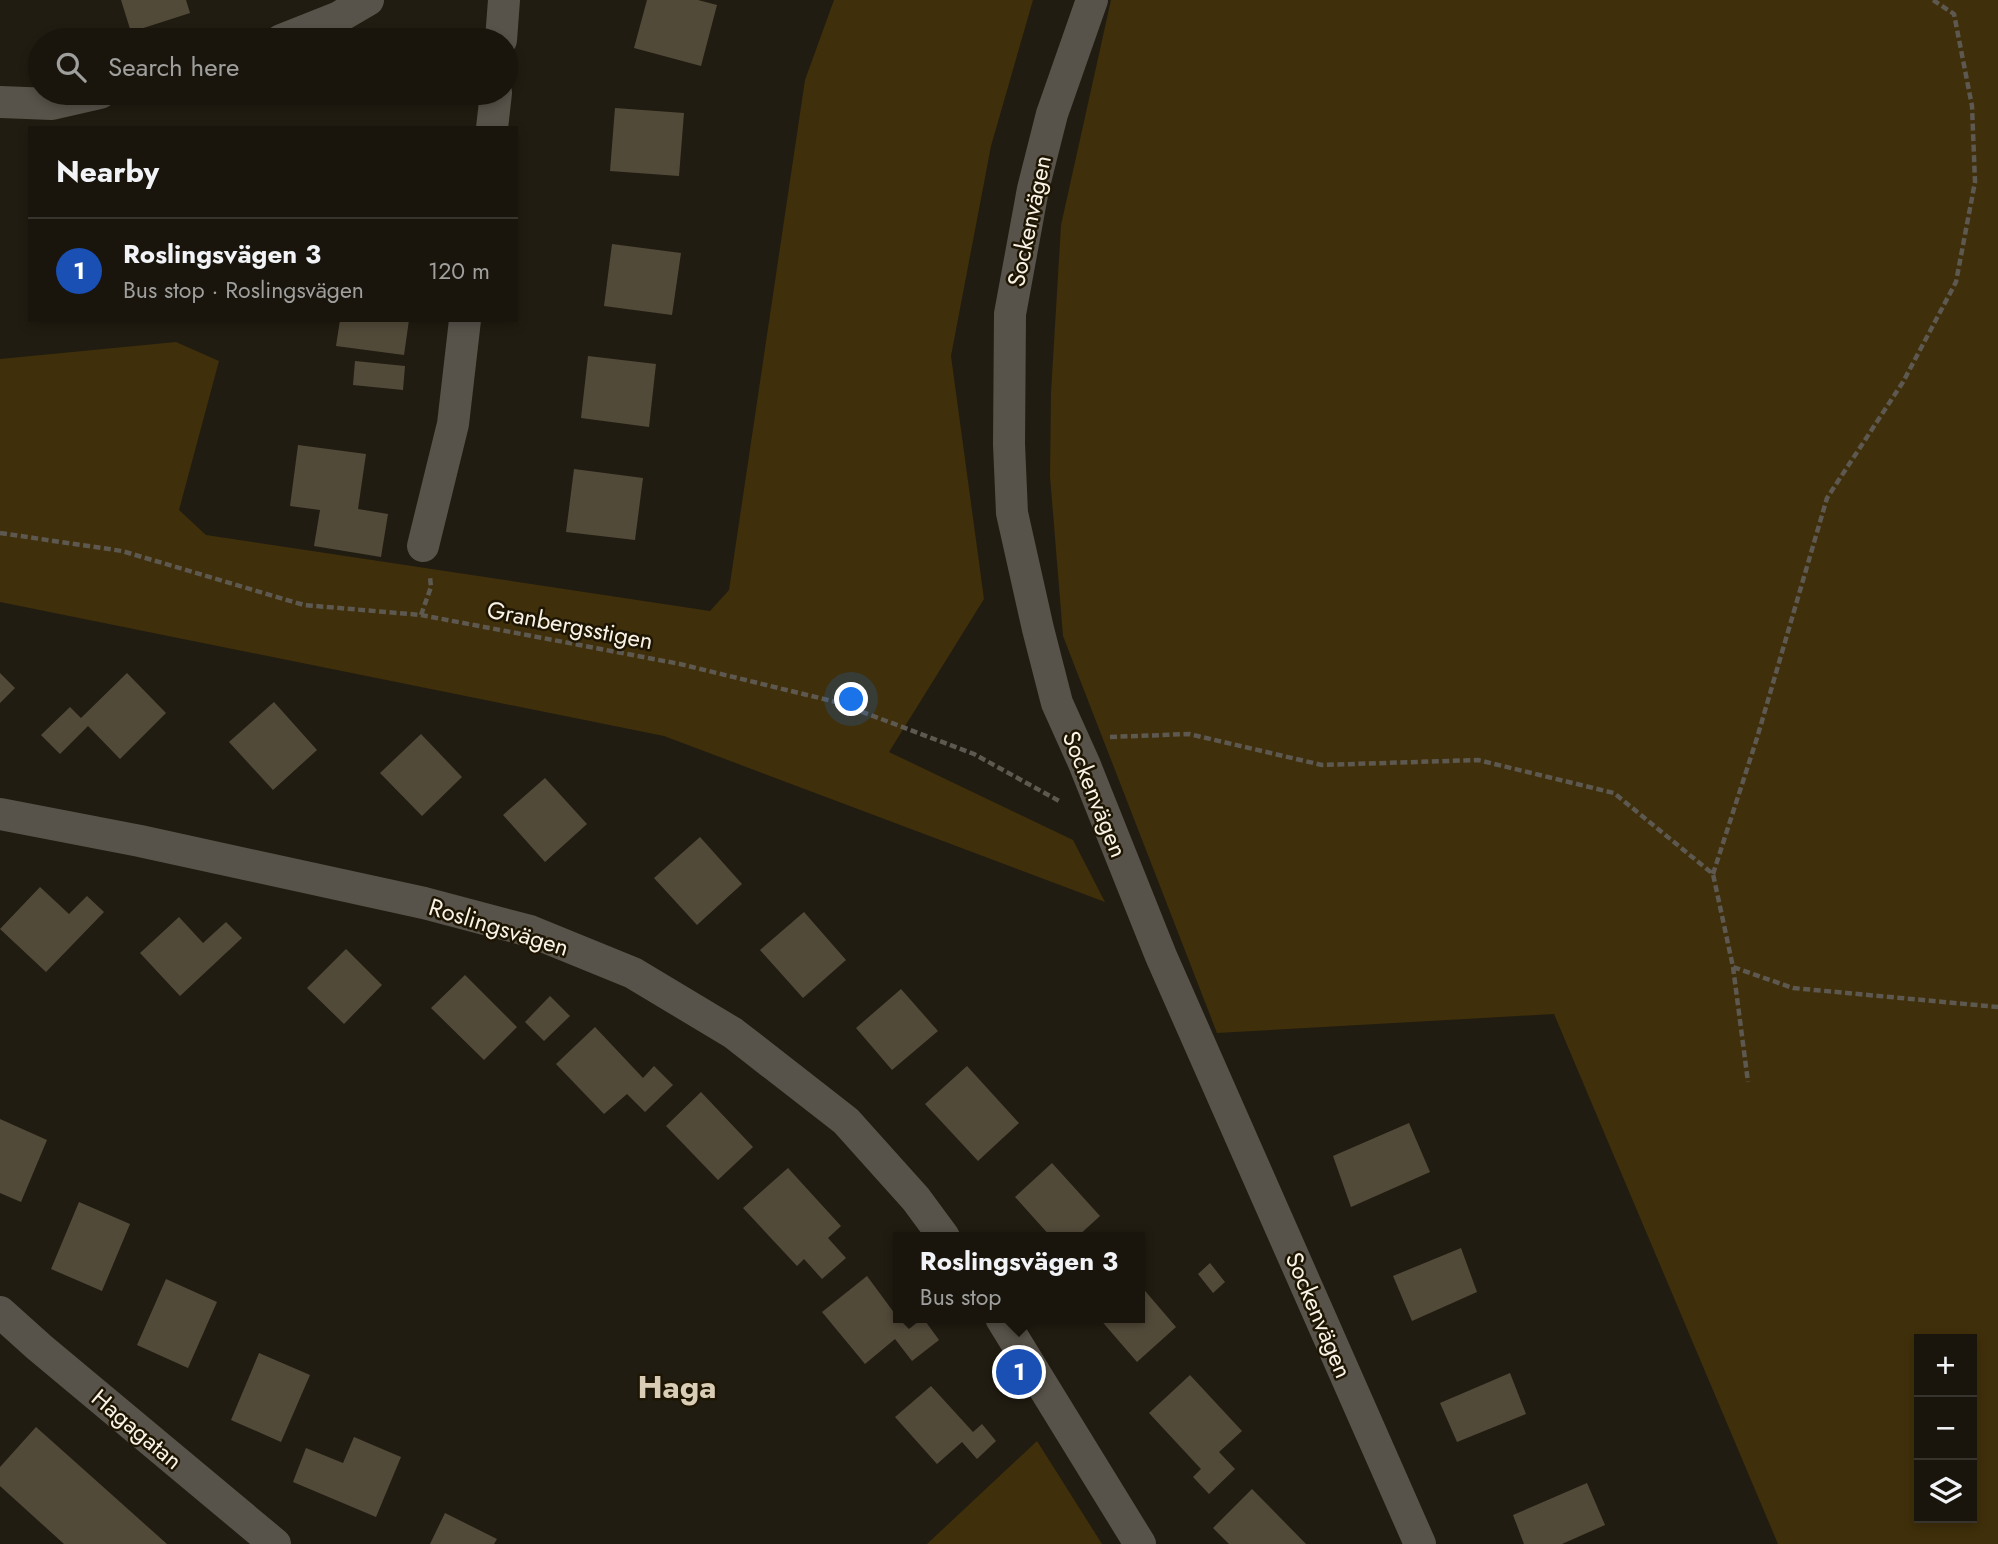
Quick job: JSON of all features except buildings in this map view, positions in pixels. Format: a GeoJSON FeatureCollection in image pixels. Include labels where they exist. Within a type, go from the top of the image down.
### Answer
{"type":"FeatureCollection","features":[{"type":"Feature","properties":{"kind":"street"},"geometry":{"type":"LineString","coordinates":[[312,28],[338,18],[368,0]]}},
{"type":"Feature","properties":{"kind":"street"},"geometry":{"type":"LineString","coordinates":[[503,28],[504,0]]}},
{"type":"Feature","properties":{"kind":"street","name":"Sockenvägen"},"geometry":{"type":"LineString","coordinates":[[1092,0],[1052,114],[1036,176],[1010,314],[1009,444],[1012,513],[1057,703],[1193,1031],[1420,1544]]}},
{"type":"Feature","properties":{"kind":"street"},"geometry":{"type":"LineString","coordinates":[[0,102],[28,103]]}},
{"type":"Feature","properties":{"kind":"street"},"geometry":{"type":"LineString","coordinates":[[492,126],[495,105]]}},
{"type":"Feature","properties":{"kind":"street"},"geometry":{"type":"LineString","coordinates":[[423,546],[453,424],[465,322]]}},
{"type":"Feature","properties":{"kind":"street","name":"Roslingsvägen"},"geometry":{"type":"LineString","coordinates":[[0,814],[139,841],[424,903],[530,931],[633,973],[733,1033],[846,1121],[916,1199],[940,1232]]}},
{"type":"Feature","properties":{"kind":"street","name":"Hagagatan"},"geometry":{"type":"LineString","coordinates":[[0,1312],[275,1544]]}},
{"type":"Feature","properties":{"kind":"street"},"geometry":{"type":"LineString","coordinates":[[1004,1323],[1140,1544]]}},
{"type":"Feature","properties":{"kind":"path"},"geometry":{"type":"LineString","coordinates":[[1748,1082],[1733,967],[1713,874],[1768,701],[1827,498],[1903,382],[1956,282],[1975,182],[1972,106],[1954,14],[1933,0]]}},
{"type":"Feature","properties":{"kind":"path","name":"Granbergsstigen"},"geometry":{"type":"LineString","coordinates":[[0,533],[122,551],[304,605],[421,615],[680,664],[836,702],[974,754],[1111,830]]}},
{"type":"Feature","properties":{"kind":"path"},"geometry":{"type":"LineString","coordinates":[[1073,738],[1189,734],[1322,765],[1478,760],[1614,793],[1713,874]]}},
{"type":"Feature","properties":{"kind":"path"},"geometry":{"type":"LineString","coordinates":[[1733,967],[1793,988],[1998,1006]]}},
{"type":"Feature","properties":{"kind":"shaded area"},"geometry":{"type":"Polygon","coordinates":[[[834,0],[1033,0],[991,146],[951,356],[984,599],[889,752],[1073,840],[1105,902],[664,736],[0,602],[0,359],[176,342],[219,361],[179,510],[206,535],[710,611],[729,590],[805,80],[834,0]]]}},
{"type":"Feature","properties":{"kind":"shaded area"},"geometry":{"type":"Polygon","coordinates":[[[1111,0],[1998,0],[1998,1544],[1778,1544],[1554,1014],[1217,1033],[1063,636],[1050,476],[1051,393],[1061,225],[1111,0]]]}},
{"type":"Feature","properties":{"kind":"shaded area"},"geometry":{"type":"Polygon","coordinates":[[[1037,1441],[1102,1544],[927,1544],[1037,1441]]]}},
{"type":"Feature","properties":{"kind":"place","name":"Roslingsvägen 3"},"geometry":{"type":"Point","coordinates":[1019,1372]}},
{"type":"Feature","properties":{"kind":"district","name":"Haga"},"geometry":{"type":"Point","coordinates":[677,1387]}}]}
